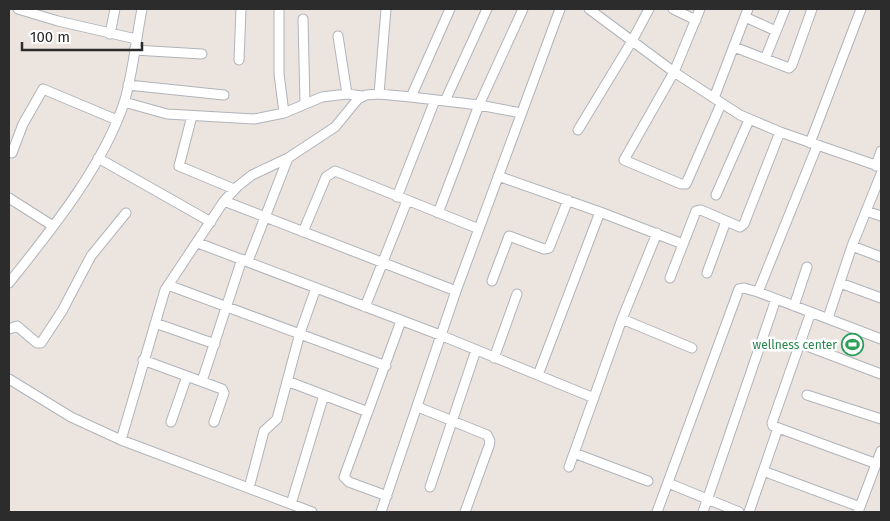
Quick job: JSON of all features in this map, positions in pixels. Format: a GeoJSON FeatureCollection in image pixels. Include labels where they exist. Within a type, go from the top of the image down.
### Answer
{"type":"FeatureCollection","features":[{"type":"Feature","properties":{"kind":"street"},"geometry":{"type":"LineString","coordinates":[[18,9],[110,34],[136,39]]}},
{"type":"Feature","properties":{"kind":"street"},"geometry":{"type":"LineString","coordinates":[[110,34],[115,9]]}},
{"type":"Feature","properties":{"kind":"street"},"geometry":{"type":"LineString","coordinates":[[9,283],[53,226],[98,158],[117,120],[128,85],[142,9]]}},
{"type":"Feature","properties":{"kind":"street"},"geometry":{"type":"LineString","coordinates":[[239,60],[241,9]]}},
{"type":"Feature","properties":{"kind":"street"},"geometry":{"type":"LineString","coordinates":[[279,9],[278,74],[284,113]]}},
{"type":"Feature","properties":{"kind":"street"},"geometry":{"type":"LineString","coordinates":[[379,94],[386,9]]}},
{"type":"Feature","properties":{"kind":"street"},"geometry":{"type":"LineString","coordinates":[[411,97],[450,9]]}},
{"type":"Feature","properties":{"kind":"street"},"geometry":{"type":"LineString","coordinates":[[445,101],[487,9]]}},
{"type":"Feature","properties":{"kind":"street"},"geometry":{"type":"LineString","coordinates":[[438,213],[479,105],[523,9]]}},
{"type":"Feature","properties":{"kind":"street"},"geometry":{"type":"LineString","coordinates":[[381,512],[456,291],[560,9]]}},
{"type":"Feature","properties":{"kind":"street"},"geometry":{"type":"LineString","coordinates":[[589,9],[674,72],[749,120],[879,167],[881,151]]}},
{"type":"Feature","properties":{"kind":"street"},"geometry":{"type":"LineString","coordinates":[[578,130],[632,41],[649,9]]}},
{"type":"Feature","properties":{"kind":"street"},"geometry":{"type":"LineString","coordinates":[[673,9],[696,20]]}},
{"type":"Feature","properties":{"kind":"street"},"geometry":{"type":"LineString","coordinates":[[700,9],[674,72],[625,155],[624,160],[681,184],[686,184],[718,101],[734,47],[747,13],[776,31]]}},
{"type":"Feature","properties":{"kind":"street"},"geometry":{"type":"LineString","coordinates":[[765,59],[785,9]]}},
{"type":"Feature","properties":{"kind":"street"},"geometry":{"type":"LineString","coordinates":[[734,47],[790,67],[812,9]]}},
{"type":"Feature","properties":{"kind":"street"},"geometry":{"type":"LineString","coordinates":[[758,292],[814,145],[861,9]]}},
{"type":"Feature","properties":{"kind":"street"},"geometry":{"type":"LineString","coordinates":[[303,19],[305,104]]}},
{"type":"Feature","properties":{"kind":"street"},"geometry":{"type":"LineString","coordinates":[[338,36],[347,94]]}},
{"type":"Feature","properties":{"kind":"street"},"geometry":{"type":"LineString","coordinates":[[134,50],[202,54]]}},
{"type":"Feature","properties":{"kind":"street"},"geometry":{"type":"LineString","coordinates":[[128,85],[224,95]]}},
{"type":"Feature","properties":{"kind":"street"},"geometry":{"type":"LineString","coordinates":[[12,153],[22,124],[43,89],[117,120]]}},
{"type":"Feature","properties":{"kind":"street"},"geometry":{"type":"LineString","coordinates":[[124,102],[167,114],[254,119],[284,113],[322,97],[347,94],[363,96],[379,94],[479,105],[521,113]]}},
{"type":"Feature","properties":{"kind":"street"},"geometry":{"type":"LineString","coordinates":[[121,440],[143,360],[168,285],[198,243],[224,201],[234,189],[252,175],[288,158],[335,127],[358,99],[363,96]]}},
{"type":"Feature","properties":{"kind":"street"},"geometry":{"type":"LineString","coordinates":[[396,197],[434,100]]}},
{"type":"Feature","properties":{"kind":"street"},"geometry":{"type":"LineString","coordinates":[[192,116],[179,166],[234,189]]}},
{"type":"Feature","properties":{"kind":"street"},"geometry":{"type":"LineString","coordinates":[[716,195],[749,120]]}},
{"type":"Feature","properties":{"kind":"street"},"geometry":{"type":"LineString","coordinates":[[670,278],[696,211],[701,210],[740,226],[744,224],[780,132]]}},
{"type":"Feature","properties":{"kind":"street"},"geometry":{"type":"LineString","coordinates":[[98,158],[211,222]]}},
{"type":"Feature","properties":{"kind":"street"},"geometry":{"type":"LineString","coordinates":[[202,381],[245,260],[265,217],[288,158]]}},
{"type":"Feature","properties":{"kind":"street"},"geometry":{"type":"LineString","coordinates":[[303,232],[326,177],[332,172],[341,172],[396,197],[479,229]]}},
{"type":"Feature","properties":{"kind":"street"},"geometry":{"type":"LineString","coordinates":[[828,318],[852,246],[881,174]]}},
{"type":"Feature","properties":{"kind":"street"},"geometry":{"type":"LineString","coordinates":[[498,176],[568,200],[683,244]]}},
{"type":"Feature","properties":{"kind":"street"},"geometry":{"type":"LineString","coordinates":[[9,198],[53,226]]}},
{"type":"Feature","properties":{"kind":"street"},"geometry":{"type":"LineString","coordinates":[[492,281],[509,236],[544,249],[548,248],[568,200]]}},
{"type":"Feature","properties":{"kind":"street"},"geometry":{"type":"LineString","coordinates":[[224,201],[456,291]]}},
{"type":"Feature","properties":{"kind":"street"},"geometry":{"type":"LineString","coordinates":[[365,307],[407,201]]}},
{"type":"Feature","properties":{"kind":"street"},"geometry":{"type":"LineString","coordinates":[[866,211],[881,216]]}},
{"type":"Feature","properties":{"kind":"street"},"geometry":{"type":"LineString","coordinates":[[538,375],[600,212]]}},
{"type":"Feature","properties":{"kind":"street"},"geometry":{"type":"LineString","coordinates":[[9,329],[17,326],[37,343],[41,343],[62,311],[91,256],[126,213]]}},
{"type":"Feature","properties":{"kind":"street"},"geometry":{"type":"LineString","coordinates":[[707,273],[726,221]]}},
{"type":"Feature","properties":{"kind":"street"},"geometry":{"type":"LineString","coordinates":[[569,466],[622,319],[657,233]]}},
{"type":"Feature","properties":{"kind":"street"},"geometry":{"type":"LineString","coordinates":[[198,243],[401,320],[594,398]]}},
{"type":"Feature","properties":{"kind":"street"},"geometry":{"type":"LineString","coordinates":[[852,246],[881,257]]}},
{"type":"Feature","properties":{"kind":"street"},"geometry":{"type":"LineString","coordinates":[[794,306],[807,267]]}},
{"type":"Feature","properties":{"kind":"street"},"geometry":{"type":"LineString","coordinates":[[840,283],[881,298]]}},
{"type":"Feature","properties":{"kind":"street"},"geometry":{"type":"LineString","coordinates":[[168,285],[386,366]]}},
{"type":"Feature","properties":{"kind":"street"},"geometry":{"type":"LineString","coordinates":[[657,512],[741,287],[881,339]]}},
{"type":"Feature","properties":{"kind":"street"},"geometry":{"type":"LineString","coordinates":[[249,488],[264,431],[276,422],[300,333],[316,288]]}},
{"type":"Feature","properties":{"kind":"street"},"geometry":{"type":"LineString","coordinates":[[494,358],[517,294]]}},
{"type":"Feature","properties":{"kind":"street"},"geometry":{"type":"LineString","coordinates":[[703,512],[776,299]]}},
{"type":"Feature","properties":{"kind":"street"},"geometry":{"type":"LineString","coordinates":[[811,312],[772,423],[778,428],[877,464]]}},
{"type":"Feature","properties":{"kind":"street"},"geometry":{"type":"LineString","coordinates":[[622,319],[692,348]]}},
{"type":"Feature","properties":{"kind":"street"},"geometry":{"type":"LineString","coordinates":[[387,496],[349,482],[344,477],[386,366],[401,320]]}},
{"type":"Feature","properties":{"kind":"street"},"geometry":{"type":"LineString","coordinates":[[155,323],[215,344]]}},
{"type":"Feature","properties":{"kind":"street"},"geometry":{"type":"LineString","coordinates":[[799,343],[881,374]]}},
{"type":"Feature","properties":{"kind":"street"},"geometry":{"type":"LineString","coordinates":[[430,487],[476,350]]}},
{"type":"Feature","properties":{"kind":"street"},"geometry":{"type":"LineString","coordinates":[[143,360],[224,390],[214,422]]}},
{"type":"Feature","properties":{"kind":"street"},"geometry":{"type":"LineString","coordinates":[[171,422],[187,376]]}},
{"type":"Feature","properties":{"kind":"street"},"geometry":{"type":"LineString","coordinates":[[9,379],[71,417],[121,440],[312,512]]}},
{"type":"Feature","properties":{"kind":"street"},"geometry":{"type":"LineString","coordinates":[[287,381],[368,412]]}},
{"type":"Feature","properties":{"kind":"street"},"geometry":{"type":"LineString","coordinates":[[291,504],[324,395]]}},
{"type":"Feature","properties":{"kind":"street"},"geometry":{"type":"LineString","coordinates":[[807,395],[881,419]]}},
{"type":"Feature","properties":{"kind":"street"},"geometry":{"type":"LineString","coordinates":[[418,407],[487,435],[490,441],[465,512]]}},
{"type":"Feature","properties":{"kind":"street"},"geometry":{"type":"LineString","coordinates":[[749,512],[778,428]]}},
{"type":"Feature","properties":{"kind":"street"},"geometry":{"type":"LineString","coordinates":[[763,471],[859,510],[881,451]]}},
{"type":"Feature","properties":{"kind":"street"},"geometry":{"type":"LineString","coordinates":[[574,453],[648,481]]}},
{"type":"Feature","properties":{"kind":"street"},"geometry":{"type":"LineString","coordinates":[[668,483],[739,512]]}},
{"type":"Feature","properties":{"kind":"place","name":"wellness center"},"geometry":{"type":"Point","coordinates":[853,345]}}]}
